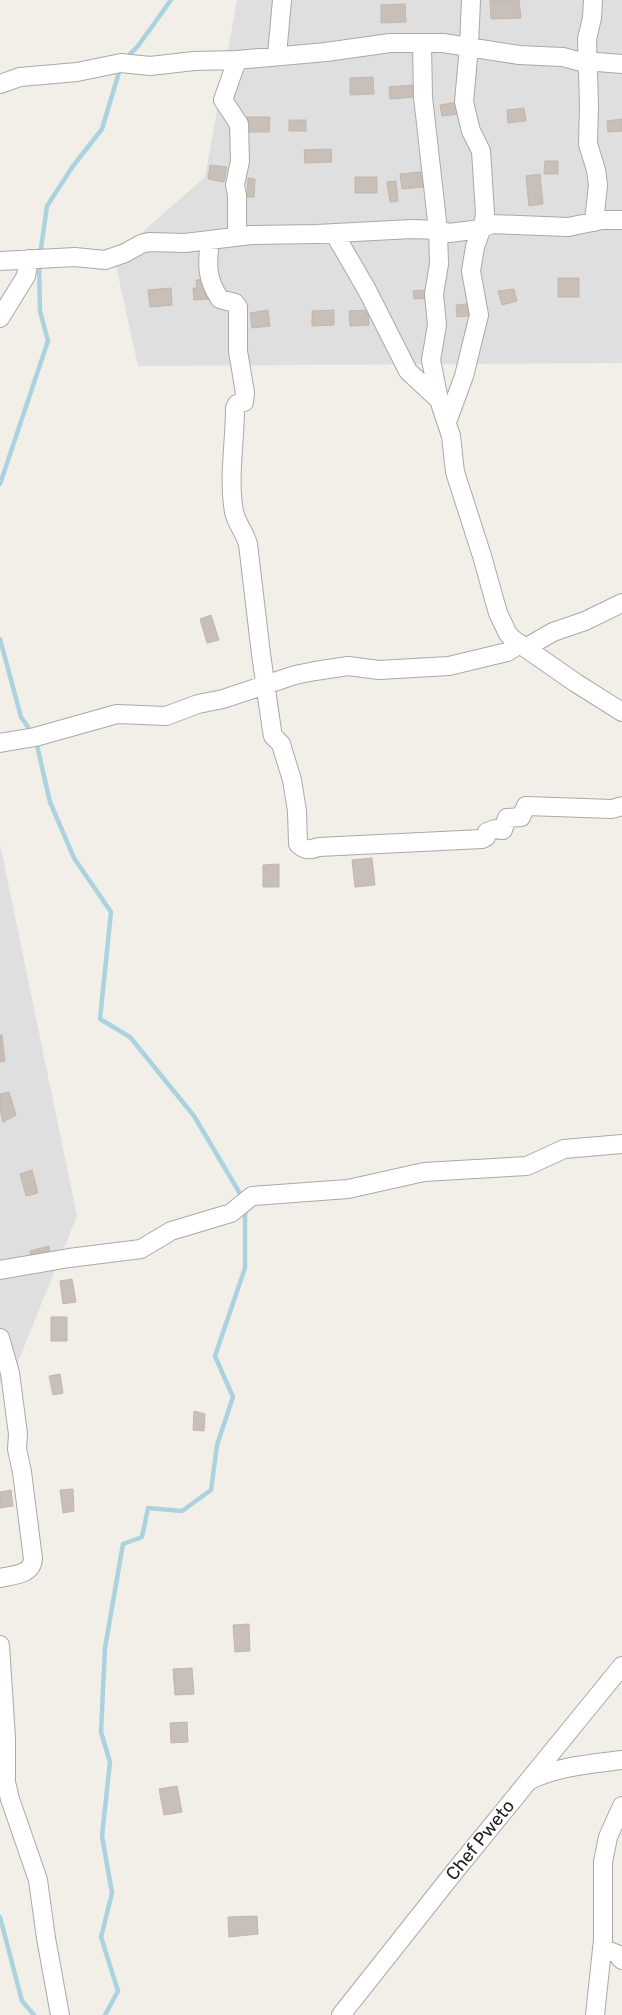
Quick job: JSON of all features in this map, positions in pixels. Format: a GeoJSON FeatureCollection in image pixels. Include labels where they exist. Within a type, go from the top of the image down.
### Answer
{"type":"FeatureCollection","features":[{"type":"Feature","properties":{"kind":"street"},"geometry":{"type":"LineString","coordinates":[[277,55],[282,0]]}},
{"type":"Feature","properties":{"kind":"street"},"geometry":{"type":"LineString","coordinates":[[447,422],[464,376],[479,315],[471,271],[474,247],[485,212],[481,151],[471,131],[464,102],[469,46],[470,0]]}},
{"type":"Feature","properties":{"kind":"street"},"geometry":{"type":"LineString","coordinates":[[593,0],[592,18],[587,39],[588,144],[596,170],[598,185],[594,222]]}},
{"type":"Feature","properties":{"kind":"street"},"geometry":{"type":"LineString","coordinates":[[0,84],[20,77],[77,72],[122,63],[150,66],[194,61],[237,60],[326,52],[390,43],[443,43],[519,55],[563,58],[588,64],[597,62],[622,64]]}},
{"type":"Feature","properties":{"kind":"street"},"geometry":{"type":"LineString","coordinates":[[422,44],[423,97],[438,230],[439,264],[434,294],[437,325],[431,360],[439,400],[447,422],[455,472],[498,613],[508,634],[576,683],[622,712]]}},
{"type":"Feature","properties":{"kind":"street"},"geometry":{"type":"LineString","coordinates":[[237,60],[223,100],[239,124],[240,161],[235,185],[237,195],[237,236]]}},
{"type":"Feature","properties":{"kind":"street"},"geometry":{"type":"LineString","coordinates":[[0,261],[75,257],[105,260],[149,242],[185,243],[237,236],[438,230],[449,233],[481,229],[492,224],[568,227],[594,222],[622,220]]}},
{"type":"Feature","properties":{"kind":"street"},"geometry":{"type":"LineString","coordinates":[[334,233],[367,290],[408,371],[439,400]]}},
{"type":"Feature","properties":{"kind":"street"},"geometry":{"type":"LineString","coordinates":[[210,241],[207,269],[209,276],[220,299],[238,306],[238,358],[245,394],[244,402],[237,404],[235,408],[231,489],[235,515],[248,544],[261,654],[274,736],[281,744],[292,780],[297,811],[297,840],[304,850],[319,847],[482,839],[487,836],[488,831],[503,830],[507,818],[519,818],[526,806],[612,809],[622,806]]}},
{"type":"Feature","properties":{"kind":"street"},"geometry":{"type":"LineString","coordinates":[[0,318],[26,276],[29,260]]}},
{"type":"Feature","properties":{"kind":"street"},"geometry":{"type":"LineString","coordinates":[[0,743],[35,738],[117,714],[166,716],[186,708],[295,675],[338,667],[348,666],[379,670],[449,666],[507,652],[585,621],[622,603]]}},
{"type":"Feature","properties":{"kind":"street"},"geometry":{"type":"LineString","coordinates":[[0,1270],[69,1258],[142,1249],[171,1231],[232,1212],[252,1196],[348,1189],[424,1172],[527,1166],[564,1149],[622,1144]]}},
{"type":"Feature","properties":{"kind":"street"},"geometry":{"type":"LineString","coordinates":[[0,1338],[10,1373],[18,1434],[17,1449],[22,1472],[33,1559],[33,1564],[27,1572],[0,1578]]}},
{"type":"Feature","properties":{"kind":"street"},"geometry":{"type":"LineString","coordinates":[[0,1645],[3,1753],[6,1782],[38,1880],[60,2015]]}},
{"type":"Feature","properties":{"kind":"street","name":"Chef Pweto"},"geometry":{"type":"LineString","coordinates":[[341,2015],[622,1666]]}},
{"type":"Feature","properties":{"kind":"street"},"geometry":{"type":"LineString","coordinates":[[528,1781],[550,1771],[622,1760]]}},
{"type":"Feature","properties":{"kind":"street"},"geometry":{"type":"LineString","coordinates":[[595,2015],[600,1986],[602,1948],[603,1862],[608,1837],[622,1807]]}},
{"type":"Feature","properties":{"kind":"street"},"geometry":{"type":"LineString","coordinates":[[602,1948],[617,1954],[622,1960]]}},
{"type":"Feature","properties":{"kind":"shaded area"},"geometry":{"type":"Polygon","coordinates":[[[237,0],[622,0],[622,363],[138,366],[114,257],[205,177],[237,0]]]}},
{"type":"Feature","properties":{"kind":"shaded area"},"geometry":{"type":"Polygon","coordinates":[[[0,844],[77,1216],[9,1384],[0,1382],[0,844]]]}},
{"type":"Feature","properties":{"kind":"building"},"geometry":{"type":"Polygon","coordinates":[[[490,0],[519,0],[521,18],[491,19],[490,0]]]}},
{"type":"Feature","properties":{"kind":"building"},"geometry":{"type":"Polygon","coordinates":[[[405,4],[406,22],[381,23],[381,5],[405,4]]]}},
{"type":"Feature","properties":{"kind":"building"},"geometry":{"type":"Polygon","coordinates":[[[373,77],[374,94],[350,95],[350,78],[373,77]]]}},
{"type":"Feature","properties":{"kind":"building"},"geometry":{"type":"Polygon","coordinates":[[[412,85],[414,97],[390,99],[389,87],[412,85]]]}},
{"type":"Feature","properties":{"kind":"building"},"geometry":{"type":"Polygon","coordinates":[[[457,102],[459,114],[442,116],[440,105],[457,102]]]}},
{"type":"Feature","properties":{"kind":"building"},"geometry":{"type":"Polygon","coordinates":[[[524,108],[526,121],[508,123],[507,110],[524,108]]]}},
{"type":"Feature","properties":{"kind":"building"},"geometry":{"type":"Polygon","coordinates":[[[247,117],[270,117],[269,132],[247,132],[247,117]]]}},
{"type":"Feature","properties":{"kind":"building"},"geometry":{"type":"Polygon","coordinates":[[[622,119],[622,131],[608,132],[607,121],[622,119]]]}},
{"type":"Feature","properties":{"kind":"building"},"geometry":{"type":"Polygon","coordinates":[[[289,120],[306,120],[306,131],[289,131],[289,120]]]}},
{"type":"Feature","properties":{"kind":"building"},"geometry":{"type":"Polygon","coordinates":[[[331,149],[332,162],[305,163],[304,150],[331,149]]]}},
{"type":"Feature","properties":{"kind":"building"},"geometry":{"type":"Polygon","coordinates":[[[545,161],[558,161],[558,174],[544,174],[545,161]]]}},
{"type":"Feature","properties":{"kind":"building"},"geometry":{"type":"Polygon","coordinates":[[[210,165],[227,167],[224,182],[208,179],[210,165]]]}},
{"type":"Feature","properties":{"kind":"building"},"geometry":{"type":"Polygon","coordinates":[[[421,172],[423,187],[402,189],[400,174],[421,172]]]}},
{"type":"Feature","properties":{"kind":"building"},"geometry":{"type":"Polygon","coordinates":[[[540,174],[543,204],[529,206],[526,176],[540,174]]]}},
{"type":"Feature","properties":{"kind":"building"},"geometry":{"type":"Polygon","coordinates":[[[355,177],[377,177],[377,193],[355,193],[355,177]]]}},
{"type":"Feature","properties":{"kind":"building"},"geometry":{"type":"Polygon","coordinates":[[[248,178],[255,179],[254,197],[247,197],[248,178]]]}},
{"type":"Feature","properties":{"kind":"building"},"geometry":{"type":"Polygon","coordinates":[[[396,181],[398,201],[390,202],[387,182],[396,181]]]}},
{"type":"Feature","properties":{"kind":"building"},"geometry":{"type":"Polygon","coordinates":[[[558,278],[579,278],[579,297],[558,297],[558,278]]]}},
{"type":"Feature","properties":{"kind":"building"},"geometry":{"type":"Polygon","coordinates":[[[207,279],[212,299],[194,300],[193,288],[197,288],[196,280],[207,279]]]}},
{"type":"Feature","properties":{"kind":"building"},"geometry":{"type":"Polygon","coordinates":[[[171,288],[172,305],[150,307],[148,290],[171,288]]]}},
{"type":"Feature","properties":{"kind":"building"},"geometry":{"type":"Polygon","coordinates":[[[514,289],[517,301],[502,305],[498,291],[514,289]]]}},
{"type":"Feature","properties":{"kind":"building"},"geometry":{"type":"Polygon","coordinates":[[[425,290],[426,298],[414,299],[413,291],[425,290]]]}},
{"type":"Feature","properties":{"kind":"building"},"geometry":{"type":"Polygon","coordinates":[[[475,303],[475,315],[457,317],[456,305],[475,303]]]}},
{"type":"Feature","properties":{"kind":"building"},"geometry":{"type":"Polygon","coordinates":[[[268,310],[270,326],[252,328],[250,313],[268,310]]]}},
{"type":"Feature","properties":{"kind":"building"},"geometry":{"type":"Polygon","coordinates":[[[334,310],[334,325],[312,326],[312,311],[334,310]]]}},
{"type":"Feature","properties":{"kind":"building"},"geometry":{"type":"Polygon","coordinates":[[[368,310],[369,325],[350,326],[349,311],[368,310]]]}},
{"type":"Feature","properties":{"kind":"building"},"geometry":{"type":"Polygon","coordinates":[[[211,615],[219,640],[207,643],[200,619],[211,615]]]}},
{"type":"Feature","properties":{"kind":"building"},"geometry":{"type":"Polygon","coordinates":[[[372,858],[375,885],[355,887],[352,860],[372,858]]]}},
{"type":"Feature","properties":{"kind":"building"},"geometry":{"type":"Polygon","coordinates":[[[279,864],[279,887],[263,887],[263,865],[279,864]]]}},
{"type":"Feature","properties":{"kind":"building"},"geometry":{"type":"Polygon","coordinates":[[[0,1035],[2,1035],[5,1061],[0,1062],[0,1035]]]}},
{"type":"Feature","properties":{"kind":"building"},"geometry":{"type":"Polygon","coordinates":[[[9,1092],[16,1115],[3,1122],[0,1109],[0,1094],[9,1092]]]}},
{"type":"Feature","properties":{"kind":"building"},"geometry":{"type":"Polygon","coordinates":[[[32,1170],[38,1193],[26,1196],[20,1174],[32,1170]]]}},
{"type":"Feature","properties":{"kind":"building"},"geometry":{"type":"Polygon","coordinates":[[[49,1246],[51,1257],[32,1261],[30,1251],[49,1246]]]}},
{"type":"Feature","properties":{"kind":"building"},"geometry":{"type":"Polygon","coordinates":[[[72,1279],[76,1302],[63,1304],[60,1281],[72,1279]]]}},
{"type":"Feature","properties":{"kind":"building"},"geometry":{"type":"Polygon","coordinates":[[[51,1317],[67,1317],[67,1341],[51,1341],[51,1317]]]}},
{"type":"Feature","properties":{"kind":"building"},"geometry":{"type":"Polygon","coordinates":[[[60,1374],[63,1393],[53,1395],[49,1376],[60,1374]]]}},
{"type":"Feature","properties":{"kind":"building"},"geometry":{"type":"Polygon","coordinates":[[[194,1411],[205,1414],[204,1431],[193,1430],[194,1411]]]}},
{"type":"Feature","properties":{"kind":"building"},"geometry":{"type":"Polygon","coordinates":[[[73,1489],[74,1511],[63,1513],[60,1490],[73,1489]]]}},
{"type":"Feature","properties":{"kind":"building"},"geometry":{"type":"Polygon","coordinates":[[[11,1490],[13,1506],[0,1508],[0,1492],[11,1490]]]}},
{"type":"Feature","properties":{"kind":"building"},"geometry":{"type":"Polygon","coordinates":[[[249,1624],[250,1651],[235,1652],[233,1625],[249,1624]]]}},
{"type":"Feature","properties":{"kind":"building"},"geometry":{"type":"Polygon","coordinates":[[[192,1668],[194,1694],[175,1695],[173,1669],[192,1668]]]}},
{"type":"Feature","properties":{"kind":"building"},"geometry":{"type":"Polygon","coordinates":[[[187,1722],[188,1742],[171,1743],[170,1723],[187,1722]]]}},
{"type":"Feature","properties":{"kind":"building"},"geometry":{"type":"Polygon","coordinates":[[[177,1786],[182,1812],[164,1815],[159,1789],[177,1786]]]}},
{"type":"Feature","properties":{"kind":"building"},"geometry":{"type":"Polygon","coordinates":[[[257,1916],[258,1934],[229,1937],[228,1917],[257,1916]]]}},
{"type":"Feature","properties":{"kind":"waterway"},"geometry":{"type":"LineString","coordinates":[[126,58],[138,46],[171,0]]}},
{"type":"Feature","properties":{"kind":"waterway"},"geometry":{"type":"LineString","coordinates":[[40,255],[47,206],[73,166],[102,129],[120,69]]}},
{"type":"Feature","properties":{"kind":"waterway"},"geometry":{"type":"LineString","coordinates":[[0,484],[48,341],[40,311],[39,263]]}},
{"type":"Feature","properties":{"kind":"waterway"},"geometry":{"type":"LineString","coordinates":[[0,639],[21,717],[33,734]]}},
{"type":"Feature","properties":{"kind":"waterway"},"geometry":{"type":"LineString","coordinates":[[36,741],[50,802],[74,858],[111,912],[100,1019],[130,1037],[194,1116],[242,1197]]}},
{"type":"Feature","properties":{"kind":"waterway"},"geometry":{"type":"LineString","coordinates":[[105,2015],[118,1991],[101,1937],[112,1893],[102,1836],[110,1762],[101,1732],[105,1648],[123,1544],[142,1537],[148,1508],[182,1511],[211,1490],[217,1445],[233,1397],[215,1356],[245,1268],[245,1207]]}},
{"type":"Feature","properties":{"kind":"waterway"},"geometry":{"type":"LineString","coordinates":[[0,1917],[22,2001],[34,2015]]}}]}
